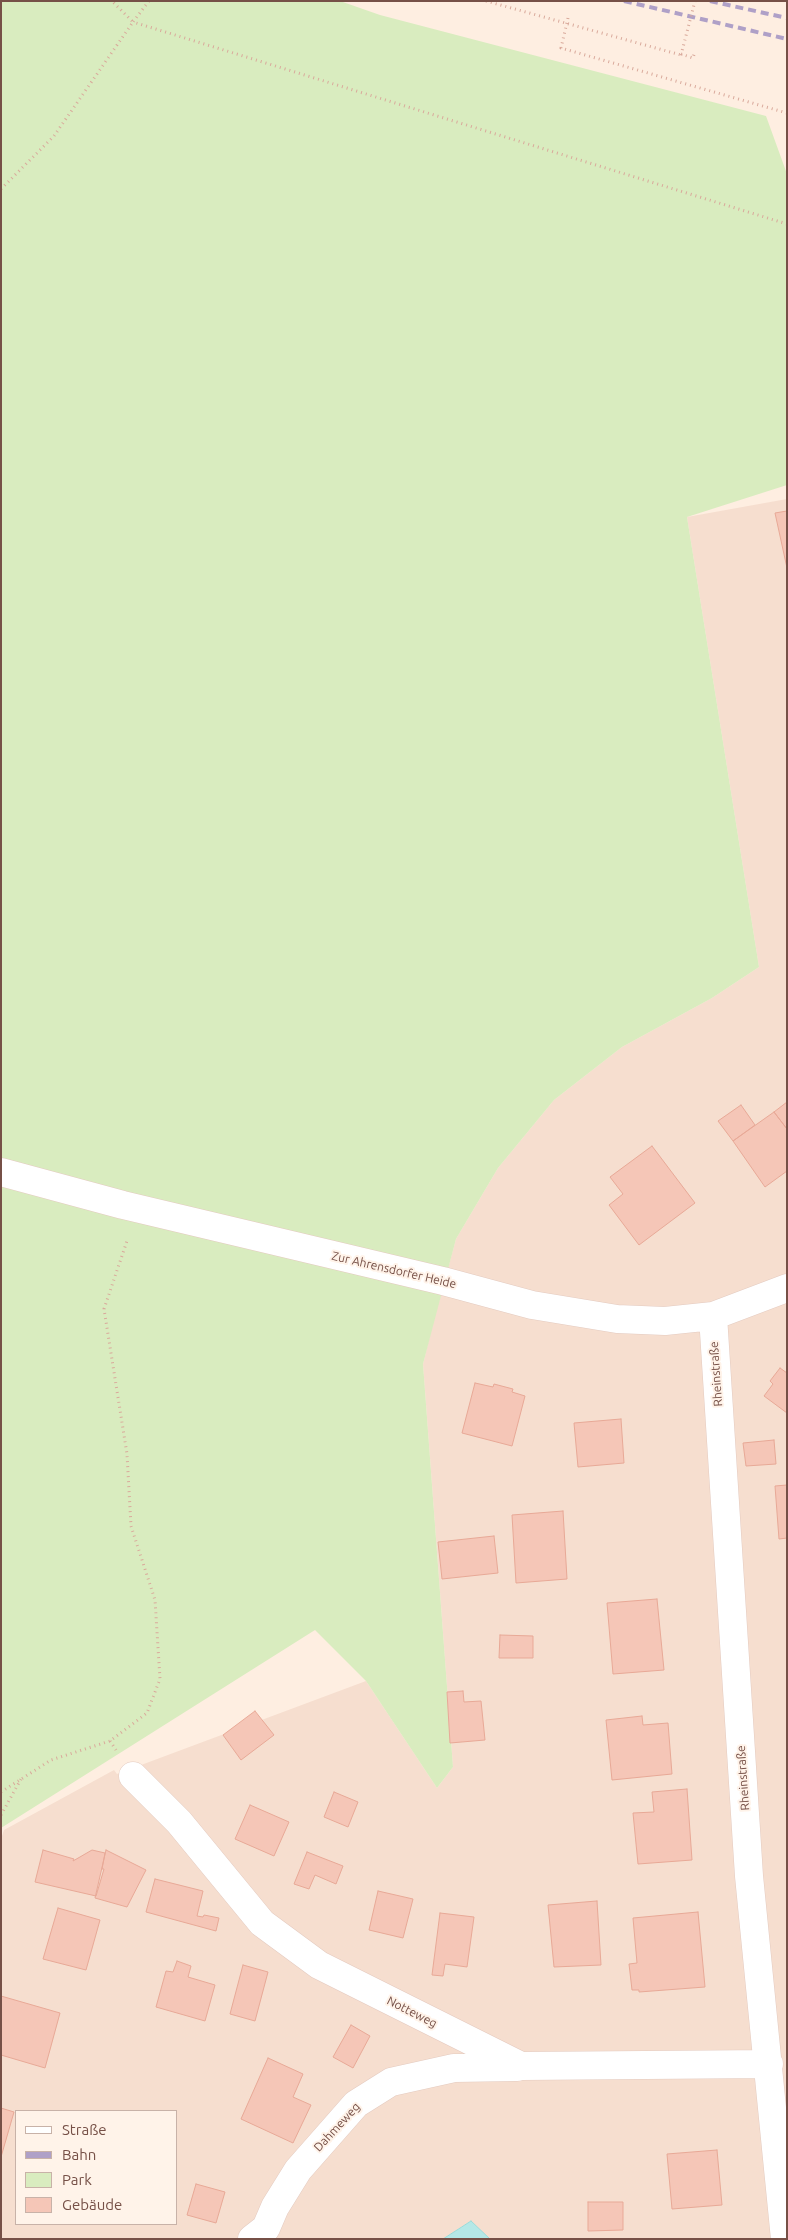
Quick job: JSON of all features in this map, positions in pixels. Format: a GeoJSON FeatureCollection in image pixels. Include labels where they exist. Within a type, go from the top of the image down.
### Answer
{"type":"FeatureCollection","features":[{"type":"Feature","properties":{"kind":"street","name":"Zur Ahrensdorfer Heide"},"geometry":{"type":"LineString","coordinates":[[1,1172],[133,1208],[444,1281],[532,1305],[617,1319],[665,1321],[713,1316],[787,1288]]}},
{"type":"Feature","properties":{"kind":"street","name":"Rheinstraße"},"geometry":{"type":"LineString","coordinates":[[713,1316],[749,1866],[785,2207],[785,2239]]}},
{"type":"Feature","properties":{"kind":"street","name":"Notteweg"},"geometry":{"type":"LineString","coordinates":[[133,1776],[179,1822],[262,1923],[319,1965],[521,2066],[769,2064]]}},
{"type":"Feature","properties":{"kind":"street","name":"Dahmeweg"},"geometry":{"type":"LineString","coordinates":[[252,2239],[266,2228],[275,2207],[298,2170],[356,2104],[391,2082],[454,2068],[521,2066]]}},
{"type":"Feature","properties":{"kind":"path"},"geometry":{"type":"LineString","coordinates":[[112,1],[133,22],[787,224]]}},
{"type":"Feature","properties":{"kind":"path"},"geometry":{"type":"LineString","coordinates":[[1,189],[54,136],[149,1]]}},
{"type":"Feature","properties":{"kind":"path"},"geometry":{"type":"LineString","coordinates":[[486,1],[693,58],[695,51]]}},
{"type":"Feature","properties":{"kind":"path"},"geometry":{"type":"LineString","coordinates":[[681,55],[695,1]]}},
{"type":"Feature","properties":{"kind":"path"},"geometry":{"type":"LineString","coordinates":[[568,18],[561,48],[787,113]]}},
{"type":"Feature","properties":{"kind":"path"},"geometry":{"type":"LineString","coordinates":[[1,1792],[51,1760],[110,1740],[147,1713],[160,1678],[155,1600],[131,1526],[127,1454],[120,1399],[104,1309],[128,1235]]}},
{"type":"Feature","properties":{"kind":"path"},"geometry":{"type":"LineString","coordinates":[[1,1816],[22,1778]]}},
{"type":"Feature","properties":{"kind":"shaded area"},"geometry":{"type":"Polygon","coordinates":[[[787,499],[787,2239],[490,2239],[471,2221],[443,2239],[1,2239],[1,1839],[4,1830],[114,1770],[117,1774],[366,1681],[437,1788],[453,1767],[423,1364],[456,1239],[498,1168],[554,1100],[622,1047],[712,998],[759,967],[687,517],[787,499]]]}},
{"type":"Feature","properties":{"kind":"green space"},"geometry":{"type":"Polygon","coordinates":[[[1,1],[340,1],[380,15],[766,116],[787,174],[787,485],[687,517],[759,967],[712,998],[622,1047],[554,1100],[498,1168],[456,1239],[423,1364],[453,1767],[437,1788],[366,1681],[315,1630],[1,1828],[1,1]]]}},
{"type":"Feature","properties":{"kind":"water"},"geometry":{"type":"Polygon","coordinates":[[[471,2221],[490,2239],[443,2239],[471,2221]]]}},
{"type":"Feature","properties":{"kind":"building"},"geometry":{"type":"Polygon","coordinates":[[[787,511],[787,568],[775,513],[787,511]]]}},
{"type":"Feature","properties":{"kind":"building"},"geometry":{"type":"Polygon","coordinates":[[[787,1102],[787,1129],[774,1112],[787,1102]]]}},
{"type":"Feature","properties":{"kind":"building"},"geometry":{"type":"Polygon","coordinates":[[[741,1105],[755,1125],[733,1141],[718,1121],[741,1105]]]}},
{"type":"Feature","properties":{"kind":"building"},"geometry":{"type":"Polygon","coordinates":[[[774,1112],[787,1129],[787,1171],[765,1187],[733,1141],[774,1112]]]}},
{"type":"Feature","properties":{"kind":"building"},"geometry":{"type":"Polygon","coordinates":[[[652,1146],[695,1203],[639,1245],[609,1205],[623,1194],[610,1177],[652,1146]]]}},
{"type":"Feature","properties":{"kind":"building"},"geometry":{"type":"Polygon","coordinates":[[[780,1368],[787,1373],[787,1413],[764,1396],[773,1384],[770,1381],[780,1368]]]}},
{"type":"Feature","properties":{"kind":"building"},"geometry":{"type":"Polygon","coordinates":[[[475,1383],[493,1387],[494,1384],[513,1389],[512,1392],[525,1396],[512,1446],[462,1433],[475,1383]]]}},
{"type":"Feature","properties":{"kind":"building"},"geometry":{"type":"Polygon","coordinates":[[[621,1419],[624,1463],[578,1467],[574,1423],[621,1419]]]}},
{"type":"Feature","properties":{"kind":"building"},"geometry":{"type":"Polygon","coordinates":[[[774,1440],[776,1464],[746,1466],[743,1443],[774,1440]]]}},
{"type":"Feature","properties":{"kind":"building"},"geometry":{"type":"Polygon","coordinates":[[[787,1485],[787,1538],[779,1539],[775,1486],[787,1485]]]}},
{"type":"Feature","properties":{"kind":"building"},"geometry":{"type":"Polygon","coordinates":[[[563,1511],[567,1579],[516,1583],[512,1515],[563,1511]]]}},
{"type":"Feature","properties":{"kind":"building"},"geometry":{"type":"Polygon","coordinates":[[[494,1536],[498,1573],[442,1579],[438,1542],[494,1536]]]}},
{"type":"Feature","properties":{"kind":"building"},"geometry":{"type":"Polygon","coordinates":[[[657,1599],[664,1670],[613,1674],[607,1603],[657,1599]]]}},
{"type":"Feature","properties":{"kind":"building"},"geometry":{"type":"Polygon","coordinates":[[[500,1635],[533,1636],[533,1658],[499,1658],[500,1635]]]}},
{"type":"Feature","properties":{"kind":"building"},"geometry":{"type":"Polygon","coordinates":[[[463,1691],[464,1702],[481,1701],[485,1740],[450,1743],[447,1692],[463,1691]]]}},
{"type":"Feature","properties":{"kind":"building"},"geometry":{"type":"Polygon","coordinates":[[[255,1711],[274,1735],[241,1760],[223,1735],[255,1711]]]}},
{"type":"Feature","properties":{"kind":"building"},"geometry":{"type":"Polygon","coordinates":[[[642,1716],[643,1725],[668,1723],[672,1774],[612,1780],[606,1720],[642,1716]]]}},
{"type":"Feature","properties":{"kind":"building"},"geometry":{"type":"Polygon","coordinates":[[[687,1789],[692,1860],[638,1864],[633,1813],[654,1812],[652,1792],[687,1789]]]}},
{"type":"Feature","properties":{"kind":"building"},"geometry":{"type":"Polygon","coordinates":[[[334,1792],[358,1802],[348,1827],[324,1817],[334,1792]]]}},
{"type":"Feature","properties":{"kind":"building"},"geometry":{"type":"Polygon","coordinates":[[[250,1805],[289,1822],[274,1856],[235,1839],[250,1805]]]}},
{"type":"Feature","properties":{"kind":"building"},"geometry":{"type":"Polygon","coordinates":[[[43,1850],[74,1859],[73,1861],[92,1850],[105,1853],[102,1869],[104,1869],[96,1896],[35,1882],[43,1850]]]}},
{"type":"Feature","properties":{"kind":"building"},"geometry":{"type":"Polygon","coordinates":[[[106,1850],[146,1870],[127,1907],[95,1898],[106,1850]]]}},
{"type":"Feature","properties":{"kind":"building"},"geometry":{"type":"Polygon","coordinates":[[[307,1852],[343,1866],[336,1884],[315,1875],[309,1889],[294,1884],[307,1852]]]}},
{"type":"Feature","properties":{"kind":"building"},"geometry":{"type":"Polygon","coordinates":[[[155,1879],[203,1891],[197,1916],[203,1917],[204,1915],[219,1918],[216,1931],[146,1912],[155,1879]]]}},
{"type":"Feature","properties":{"kind":"building"},"geometry":{"type":"Polygon","coordinates":[[[378,1891],[413,1899],[403,1938],[369,1930],[378,1891]]]}},
{"type":"Feature","properties":{"kind":"building"},"geometry":{"type":"Polygon","coordinates":[[[597,1901],[601,1965],[554,1967],[548,1905],[597,1901]]]}},
{"type":"Feature","properties":{"kind":"building"},"geometry":{"type":"Polygon","coordinates":[[[58,1908],[100,1920],[86,1970],[43,1959],[58,1908]]]}},
{"type":"Feature","properties":{"kind":"building"},"geometry":{"type":"Polygon","coordinates":[[[698,1912],[705,1987],[639,1992],[639,1990],[632,1990],[629,1964],[637,1963],[633,1918],[698,1912]]]}},
{"type":"Feature","properties":{"kind":"building"},"geometry":{"type":"Polygon","coordinates":[[[440,1913],[474,1917],[467,1967],[445,1964],[443,1976],[432,1975],[440,1913]]]}},
{"type":"Feature","properties":{"kind":"building"},"geometry":{"type":"Polygon","coordinates":[[[177,1961],[191,1966],[188,1977],[215,1985],[205,2021],[156,2007],[166,1971],[173,1972],[177,1961]]]}},
{"type":"Feature","properties":{"kind":"building"},"geometry":{"type":"Polygon","coordinates":[[[243,1965],[268,1972],[255,2021],[230,2014],[243,1965]]]}},
{"type":"Feature","properties":{"kind":"building"},"geometry":{"type":"Polygon","coordinates":[[[1,1996],[60,2013],[45,2068],[1,2055],[1,1996]]]}},
{"type":"Feature","properties":{"kind":"building"},"geometry":{"type":"Polygon","coordinates":[[[351,2025],[370,2036],[353,2068],[333,2057],[351,2025]]]}},
{"type":"Feature","properties":{"kind":"building"},"geometry":{"type":"Polygon","coordinates":[[[268,2058],[303,2074],[293,2097],[311,2105],[293,2143],[241,2119],[268,2058]]]}},
{"type":"Feature","properties":{"kind":"building"},"geometry":{"type":"Polygon","coordinates":[[[1,2108],[14,2112],[1,2157],[1,2108]]]}},
{"type":"Feature","properties":{"kind":"building"},"geometry":{"type":"Polygon","coordinates":[[[717,2150],[722,2205],[672,2209],[667,2154],[717,2150]]]}},
{"type":"Feature","properties":{"kind":"building"},"geometry":{"type":"Polygon","coordinates":[[[196,2184],[225,2192],[216,2223],[187,2215],[196,2184]]]}},
{"type":"Feature","properties":{"kind":"building"},"geometry":{"type":"Polygon","coordinates":[[[588,2202],[623,2202],[623,2230],[588,2231],[588,2202]]]}},
{"type":"Feature","properties":{"kind":"railway"},"geometry":{"type":"LineString","coordinates":[[624,1],[787,39]]}},
{"type":"Feature","properties":{"kind":"railway"},"geometry":{"type":"LineString","coordinates":[[710,1],[787,18]]}}]}
